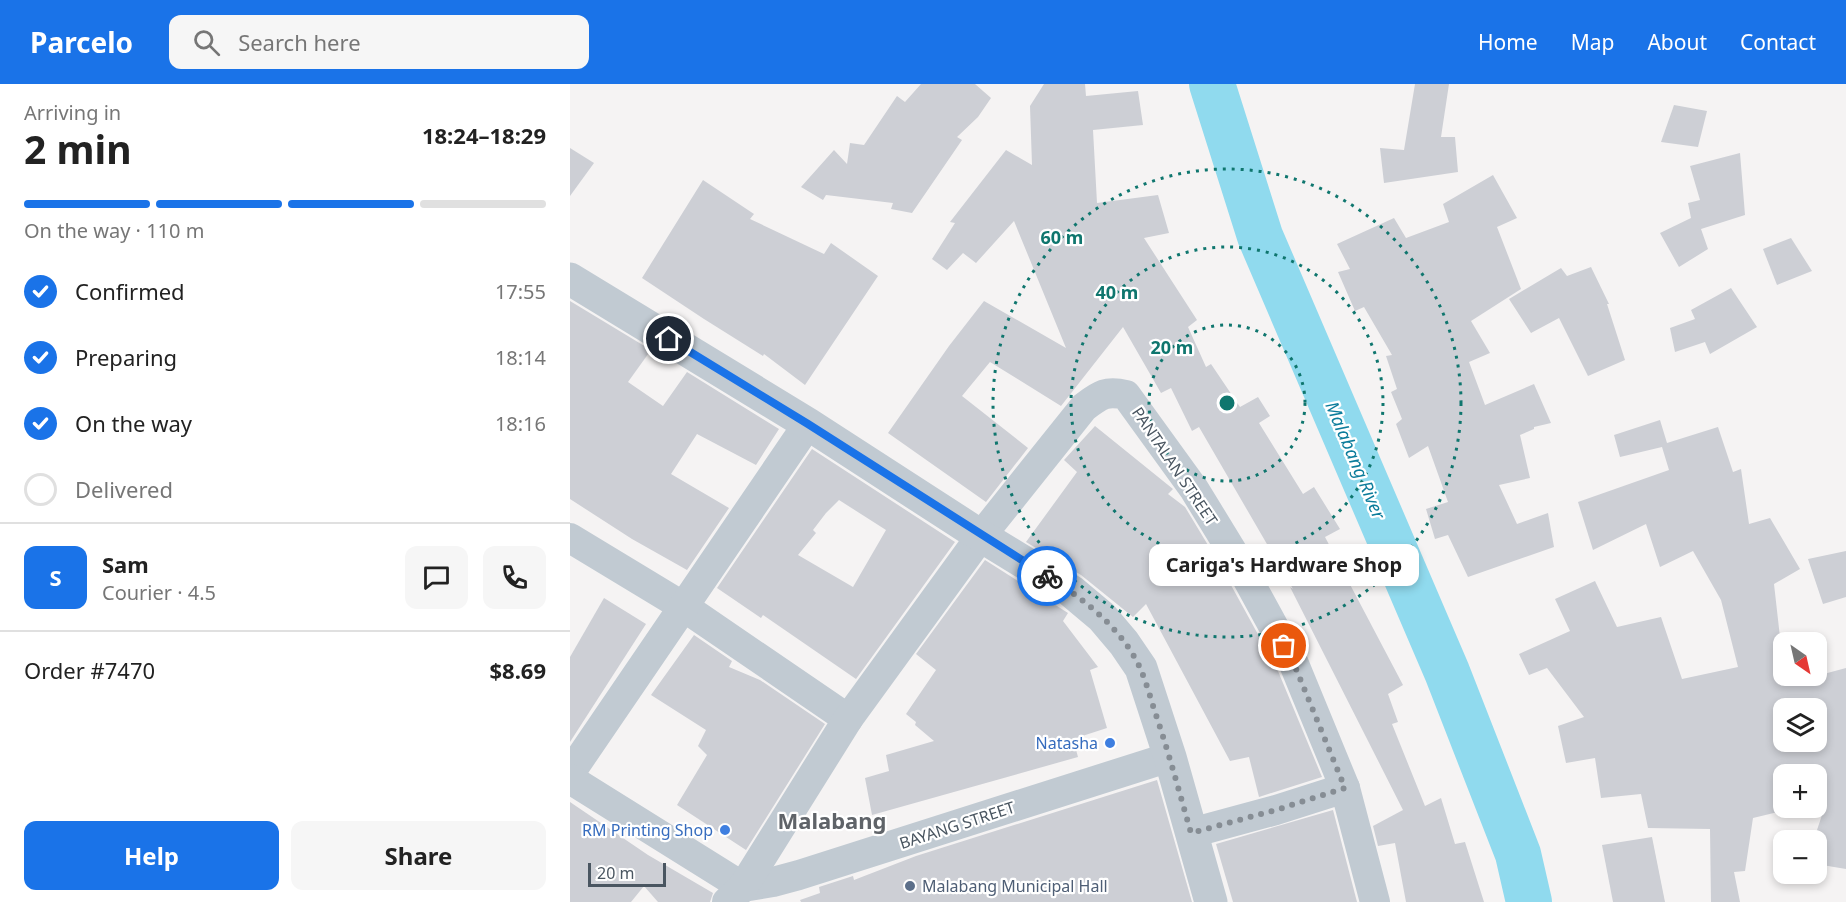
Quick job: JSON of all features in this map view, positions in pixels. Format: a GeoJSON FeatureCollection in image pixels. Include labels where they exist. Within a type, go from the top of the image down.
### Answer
{"type":"FeatureCollection","features":[{"type":"Feature","properties":{"kind":"street"},"geometry":{"type":"LineString","coordinates":[[570,279],[808,424],[981,536],[1071,591],[1102,617],[1124,643],[1140,668],[1170,757],[1211,902]]}},
{"type":"Feature","properties":{"kind":"street","name":"PANTALAN STREET"},"geometry":{"type":"LineString","coordinates":[[981,536],[1084,407],[1099,396],[1112,392],[1126,395],[1194,489],[1235,556],[1294,664],[1345,788],[1375,902]]}},
{"type":"Feature","properties":{"kind":"street"},"geometry":{"type":"LineString","coordinates":[[570,774],[808,424]]}},
{"type":"Feature","properties":{"kind":"street"},"geometry":{"type":"LineString","coordinates":[[570,779],[735,894],[848,719],[981,536]]}},
{"type":"Feature","properties":{"kind":"street"},"geometry":{"type":"LineString","coordinates":[[570,538],[684,607],[848,719]]}},
{"type":"Feature","properties":{"kind":"street","name":"BAYANG STREET"},"geometry":{"type":"LineString","coordinates":[[735,894],[1170,757]]}},
{"type":"Feature","properties":{"kind":"street"},"geometry":{"type":"LineString","coordinates":[[1191,833],[1345,788]]}},
{"type":"Feature","properties":{"kind":"building"},"geometry":{"type":"Polygon","coordinates":[[[921,84],[975,84],[991,98],[978,117],[957,137],[962,140],[912,213],[891,209],[893,203],[826,195],[823,200],[801,187],[834,150],[847,164],[850,143],[864,145],[897,96],[905,102],[921,84]]]}},
{"type":"Feature","properties":{"kind":"building"},"geometry":{"type":"Polygon","coordinates":[[[1044,84],[1085,84],[1086,96],[1138,91],[1143,125],[1093,130],[1097,203],[1158,195],[1169,233],[1144,238],[1197,320],[1188,327],[1206,367],[1211,364],[1240,407],[1258,397],[1270,416],[1259,423],[1303,494],[1314,487],[1340,529],[1325,537],[1403,685],[1388,694],[1398,722],[1392,724],[1425,806],[1441,798],[1455,844],[1465,842],[1484,902],[1406,902],[1395,843],[1378,846],[1373,826],[1403,810],[1290,587],[1293,589],[1199,427],[1192,431],[1171,388],[1161,393],[1123,327],[1061,406],[990,362],[962,396],[1028,448],[986,502],[888,433],[949,346],[984,301],[1066,348],[1014,221],[976,263],[963,253],[947,270],[932,259],[955,223],[950,222],[1006,150],[1032,165],[1030,106],[1044,84]]]}},
{"type":"Feature","properties":{"kind":"building"},"geometry":{"type":"Polygon","coordinates":[[[1415,84],[1449,84],[1441,137],[1455,137],[1458,172],[1384,183],[1380,148],[1404,150],[1415,84]]]}},
{"type":"Feature","properties":{"kind":"building"},"geometry":{"type":"Polygon","coordinates":[[[1674,105],[1707,111],[1698,147],[1661,142],[1674,105]]]}},
{"type":"Feature","properties":{"kind":"building"},"geometry":{"type":"Polygon","coordinates":[[[570,148],[594,163],[570,196],[570,148]]]}},
{"type":"Feature","properties":{"kind":"building"},"geometry":{"type":"Polygon","coordinates":[[[1740,153],[1745,215],[1701,229],[1708,249],[1679,267],[1660,233],[1691,218],[1688,203],[1700,200],[1690,166],[1740,153]]]}},
{"type":"Feature","properties":{"kind":"building"},"geometry":{"type":"Polygon","coordinates":[[[1493,175],[1517,218],[1497,227],[1521,289],[1471,321],[1490,353],[1469,362],[1485,405],[1534,384],[1551,423],[1534,427],[1520,435],[1530,478],[1499,485],[1517,524],[1548,513],[1554,547],[1468,577],[1448,535],[1435,539],[1426,509],[1448,502],[1428,446],[1409,458],[1396,424],[1402,419],[1391,392],[1397,389],[1386,356],[1392,355],[1364,307],[1355,311],[1338,272],[1350,269],[1337,244],[1394,218],[1406,238],[1449,222],[1443,204],[1493,175]]]}},
{"type":"Feature","properties":{"kind":"building"},"geometry":{"type":"Polygon","coordinates":[[[703,180],[754,214],[750,219],[824,254],[831,243],[878,276],[805,385],[764,354],[763,356],[642,278],[703,180]]]}},
{"type":"Feature","properties":{"kind":"building"},"geometry":{"type":"Polygon","coordinates":[[[1791,238],[1812,271],[1777,285],[1763,249],[1791,238]]]}},
{"type":"Feature","properties":{"kind":"building"},"geometry":{"type":"Polygon","coordinates":[[[1591,267],[1609,304],[1607,304],[1625,360],[1588,376],[1559,318],[1531,333],[1509,299],[1561,268],[1567,276],[1591,267]]]}},
{"type":"Feature","properties":{"kind":"building"},"geometry":{"type":"Polygon","coordinates":[[[1731,288],[1757,327],[1710,354],[1705,342],[1675,352],[1670,328],[1695,319],[1691,310],[1731,288]]]}},
{"type":"Feature","properties":{"kind":"building"},"geometry":{"type":"Polygon","coordinates":[[[570,301],[651,350],[628,382],[663,406],[687,372],[779,429],[756,465],[697,434],[671,474],[729,508],[687,570],[632,539],[570,499],[570,301]]]}},
{"type":"Feature","properties":{"kind":"building"},"geometry":{"type":"Polygon","coordinates":[[[1660,420],[1667,443],[1718,427],[1733,472],[1741,469],[1749,524],[1770,518],[1800,569],[1774,584],[1779,632],[1773,632],[1773,686],[1827,686],[1827,673],[1846,668],[1846,869],[1827,866],[1827,830],[1817,830],[1821,818],[1827,818],[1827,764],[1773,764],[1773,813],[1753,818],[1745,871],[1734,872],[1740,902],[1711,902],[1710,829],[1648,828],[1641,794],[1601,798],[1595,758],[1566,763],[1558,726],[1584,717],[1547,668],[1529,675],[1519,654],[1570,631],[1555,599],[1595,581],[1617,627],[1661,617],[1682,679],[1738,667],[1721,600],[1693,551],[1660,567],[1646,524],[1593,550],[1578,502],[1669,470],[1662,447],[1620,457],[1614,435],[1660,420]]]}},
{"type":"Feature","properties":{"kind":"building"},"geometry":{"type":"Polygon","coordinates":[[[1095,426],[1173,489],[1168,494],[1185,507],[1220,565],[1278,671],[1322,777],[1259,797],[1249,757],[1230,761],[1146,604],[1133,617],[1081,575],[1026,542],[1077,472],[1064,460],[1095,426]]]}},
{"type":"Feature","properties":{"kind":"building"},"geometry":{"type":"Polygon","coordinates":[[[812,449],[955,542],[856,679],[763,615],[761,618],[717,588],[812,449]],[[839,500],[813,530],[816,533],[798,555],[853,587],[886,530],[839,500]]]}},
{"type":"Feature","properties":{"kind":"building"},"geometry":{"type":"Polygon","coordinates":[[[1846,551],[1846,597],[1823,604],[1808,559],[1846,551]]]}},
{"type":"Feature","properties":{"kind":"building"},"geometry":{"type":"Polygon","coordinates":[[[985,560],[1068,613],[1063,621],[1098,667],[1090,670],[1107,728],[1073,739],[1078,757],[872,815],[865,778],[889,771],[886,755],[934,741],[906,714],[936,670],[916,654],[985,560]]]}},
{"type":"Feature","properties":{"kind":"building"},"geometry":{"type":"Polygon","coordinates":[[[604,598],[646,624],[570,742],[570,657],[604,598]]]}},
{"type":"Feature","properties":{"kind":"building"},"geometry":{"type":"Polygon","coordinates":[[[694,635],[732,661],[729,667],[760,680],[825,724],[746,850],[677,805],[707,755],[698,746],[706,730],[651,695],[694,635]]]}},
{"type":"Feature","properties":{"kind":"building"},"geometry":{"type":"Polygon","coordinates":[[[1157,780],[1192,902],[801,902],[800,900],[820,893],[819,887],[853,876],[854,880],[916,856],[1157,780]]]}},
{"type":"Feature","properties":{"kind":"building"},"geometry":{"type":"Polygon","coordinates":[[[570,802],[648,855],[713,893],[710,902],[658,902],[644,886],[631,902],[570,902],[570,802]]]}},
{"type":"Feature","properties":{"kind":"building"},"geometry":{"type":"Polygon","coordinates":[[[1333,810],[1357,902],[1233,902],[1216,844],[1333,810]]]}},
{"type":"Feature","properties":{"kind":"building"},"geometry":{"type":"Polygon","coordinates":[[[1652,837],[1665,902],[1613,902],[1602,845],[1652,837]]]}},
{"type":"Feature","properties":{"kind":"waterway","name":"Malabang River"},"geometry":{"type":"LineString","coordinates":[[1212,84],[1260,236],[1447,672],[1518,854],[1529,902]]}},
{"type":"Feature","properties":{"kind":"way so far"},"geometry":{"type":"LineString","coordinates":[[1047,576],[1071,591],[1102,617],[1124,643],[1140,668],[1170,757],[1191,833],[1345,788],[1294,664],[1284,646]]}},
{"type":"Feature","properties":{"kind":"place","name":"Cariga's Hardware Shop"},"geometry":{"type":"Point","coordinates":[1284,646]}},
{"type":"Feature","properties":{"kind":"place","name":"Natasha"},"geometry":{"type":"Point","coordinates":[1110,743]}},
{"type":"Feature","properties":{"kind":"place","name":"RM Printing Shop"},"geometry":{"type":"Point","coordinates":[725,830]}},
{"type":"Feature","properties":{"kind":"place","name":"Malabang Municipal Hall"},"geometry":{"type":"Point","coordinates":[910,886]}},
{"type":"Feature","properties":{"kind":"district","name":"Malabang"},"geometry":{"type":"Point","coordinates":[832,820]}},
{"type":"Feature","properties":{"kind":"route"},"geometry":{"type":"LineString","coordinates":[[669,339],[808,424],[1047,576]]}}]}
